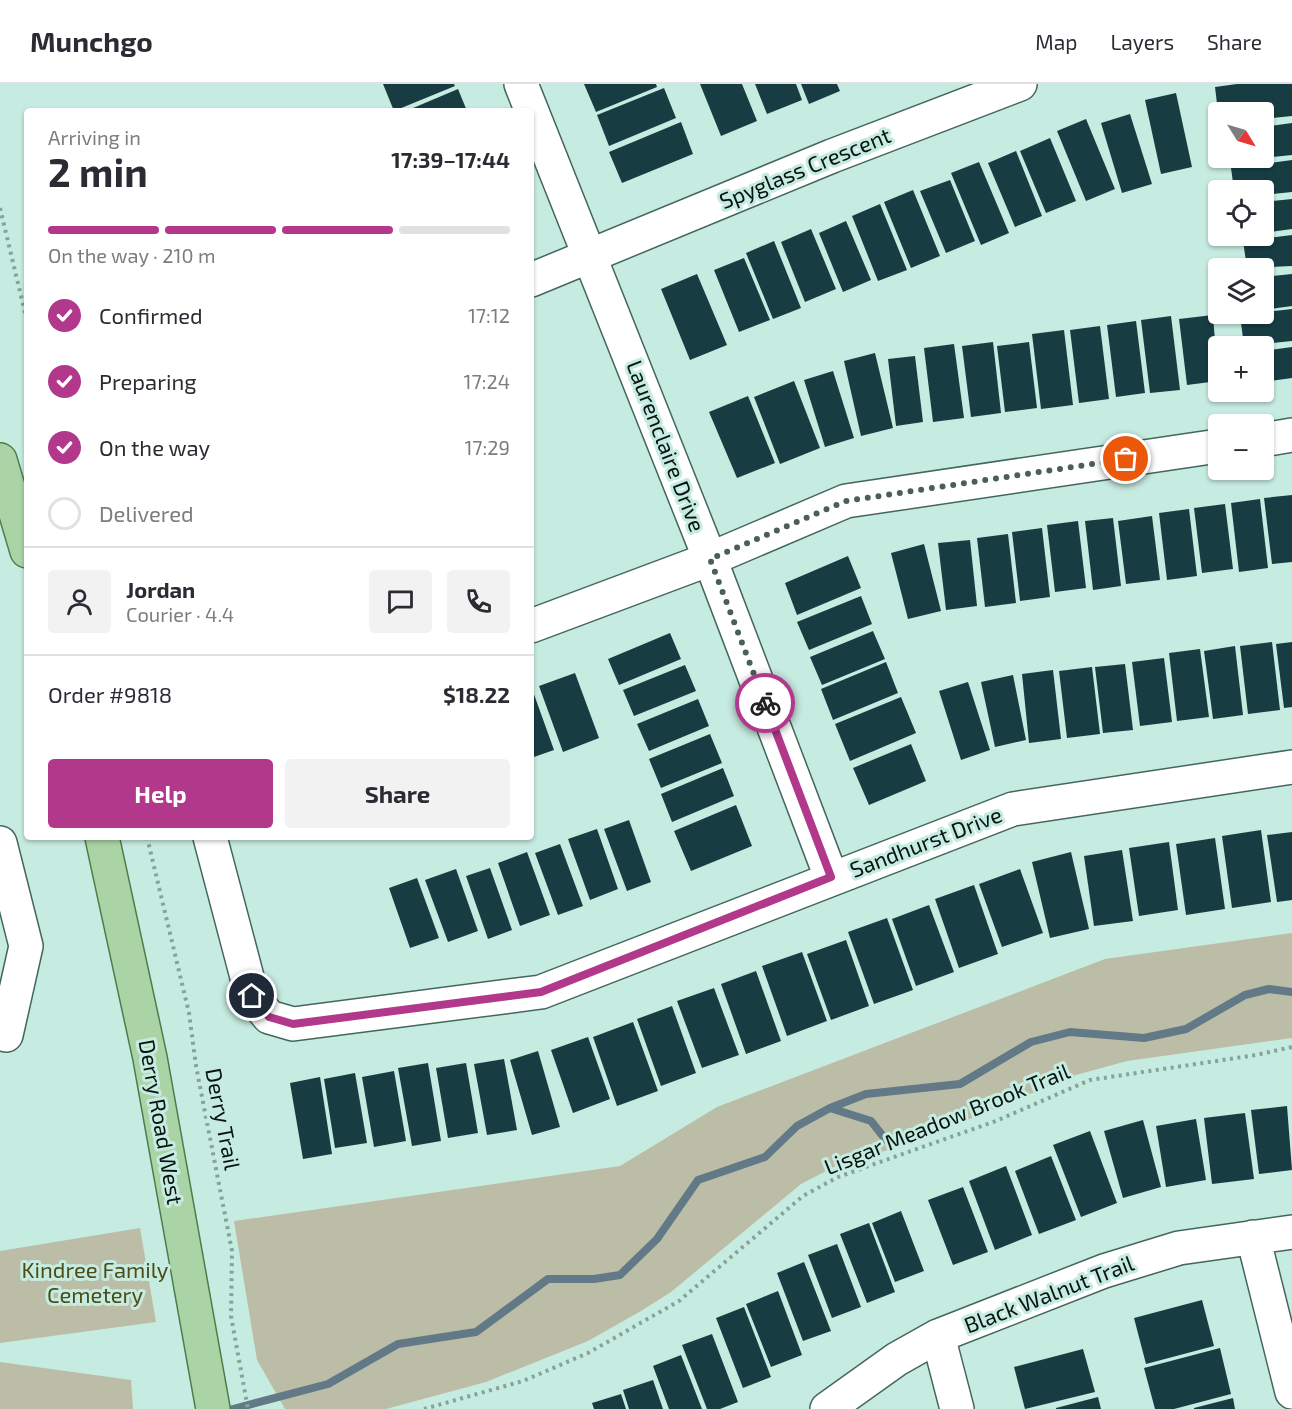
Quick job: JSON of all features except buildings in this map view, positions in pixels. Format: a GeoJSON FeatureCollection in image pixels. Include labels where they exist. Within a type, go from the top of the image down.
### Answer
{"type":"FeatureCollection","features":[{"type":"Feature","properties":{"kind":"main road"},"geometry":{"type":"LineString","coordinates":[[0,460],[24,541]]}},
{"type":"Feature","properties":{"kind":"main road","name":"Derry Road West"},"geometry":{"type":"LineString","coordinates":[[103,840],[150,1058],[213,1409]]}},
{"type":"Feature","properties":{"kind":"street","name":"Laurenclaire Drive"},"geometry":{"type":"LineString","coordinates":[[521,84],[531,108]]}},
{"type":"Feature","properties":{"kind":"street","name":"Spyglass Crescent"},"geometry":{"type":"LineString","coordinates":[[534,279],[832,156],[1020,84]]}},
{"type":"Feature","properties":{"kind":"street","name":"Laurenclaire Drive"},"geometry":{"type":"LineString","coordinates":[[534,116],[710,559],[831,877]]}},
{"type":"Feature","properties":{"kind":"street"},"geometry":{"type":"LineString","coordinates":[[1274,438],[1292,435]]}},
{"type":"Feature","properties":{"kind":"street"},"geometry":{"type":"LineString","coordinates":[[534,626],[710,559],[846,501],[1208,447]]}},
{"type":"Feature","properties":{"kind":"street","name":"Sandhurst Drive"},"geometry":{"type":"LineString","coordinates":[[211,840],[252,996],[269,1017],[293,1024],[541,992],[831,877],[1013,809],[1292,767]]}},
{"type":"Feature","properties":{"kind":"street"},"geometry":{"type":"LineString","coordinates":[[0,843],[26,946],[6,1035]]}},
{"type":"Feature","properties":{"kind":"street","name":"Black Walnut Trail"},"geometry":{"type":"LineString","coordinates":[[827,1409],[897,1359],[938,1336],[1137,1259],[1179,1248],[1292,1232]]}},
{"type":"Feature","properties":{"kind":"street"},"geometry":{"type":"LineString","coordinates":[[1253,1237],[1292,1392]]}},
{"type":"Feature","properties":{"kind":"street"},"geometry":{"type":"LineString","coordinates":[[938,1336],[957,1409]]}},
{"type":"Feature","properties":{"kind":"path"},"geometry":{"type":"LineString","coordinates":[[0,208],[24,308]]}},
{"type":"Feature","properties":{"kind":"path","name":"Derry Trail"},"geometry":{"type":"LineString","coordinates":[[148,840],[189,1013],[196,1066],[232,1251],[231,1316],[248,1409]]}},
{"type":"Feature","properties":{"kind":"path","name":"Lisgar Meadow Brook Trail"},"geometry":{"type":"LineString","coordinates":[[424,1409],[524,1381],[588,1353],[679,1301],[803,1196],[838,1177],[996,1120],[1090,1080],[1256,1055],[1292,1047]]}},
{"type":"Feature","properties":{"kind":"green space"},"geometry":{"type":"Polygon","coordinates":[[[1292,933],[1292,1038],[1127,1061],[1076,1075],[914,1142],[836,1166],[801,1184],[671,1292],[588,1341],[486,1382],[386,1409],[285,1409],[257,1360],[234,1221],[620,1166],[717,1107],[1105,959],[1292,933]]]}},
{"type":"Feature","properties":{"kind":"green space","name":"Kindree Family Cemetery"},"geometry":{"type":"Polygon","coordinates":[[[140,1228],[156,1322],[0,1343],[0,1251],[140,1228]]]}},
{"type":"Feature","properties":{"kind":"green space"},"geometry":{"type":"Polygon","coordinates":[[[0,1362],[131,1380],[133,1409],[0,1409],[0,1362]]]}},
{"type":"Feature","properties":{"kind":"waterway"},"geometry":{"type":"LineString","coordinates":[[233,1409],[328,1384],[398,1344],[476,1332],[548,1279],[594,1279],[620,1275],[657,1239],[698,1180],[765,1157],[797,1126],[830,1108],[866,1094],[960,1084],[1031,1042],[1070,1032],[1144,1038],[1186,1029],[1245,995],[1269,989],[1292,992]]}},
{"type":"Feature","properties":{"kind":"waterway"},"geometry":{"type":"LineString","coordinates":[[830,1108],[871,1121],[886,1140]]}},
{"type":"Feature","properties":{"kind":"way so far"},"geometry":{"type":"LineString","coordinates":[[765,703],[710,559],[846,501],[1126,459]]}},
{"type":"Feature","properties":{"kind":"route"},"geometry":{"type":"LineString","coordinates":[[252,996],[269,1017],[293,1024],[541,992],[831,877],[765,703]]}}]}
